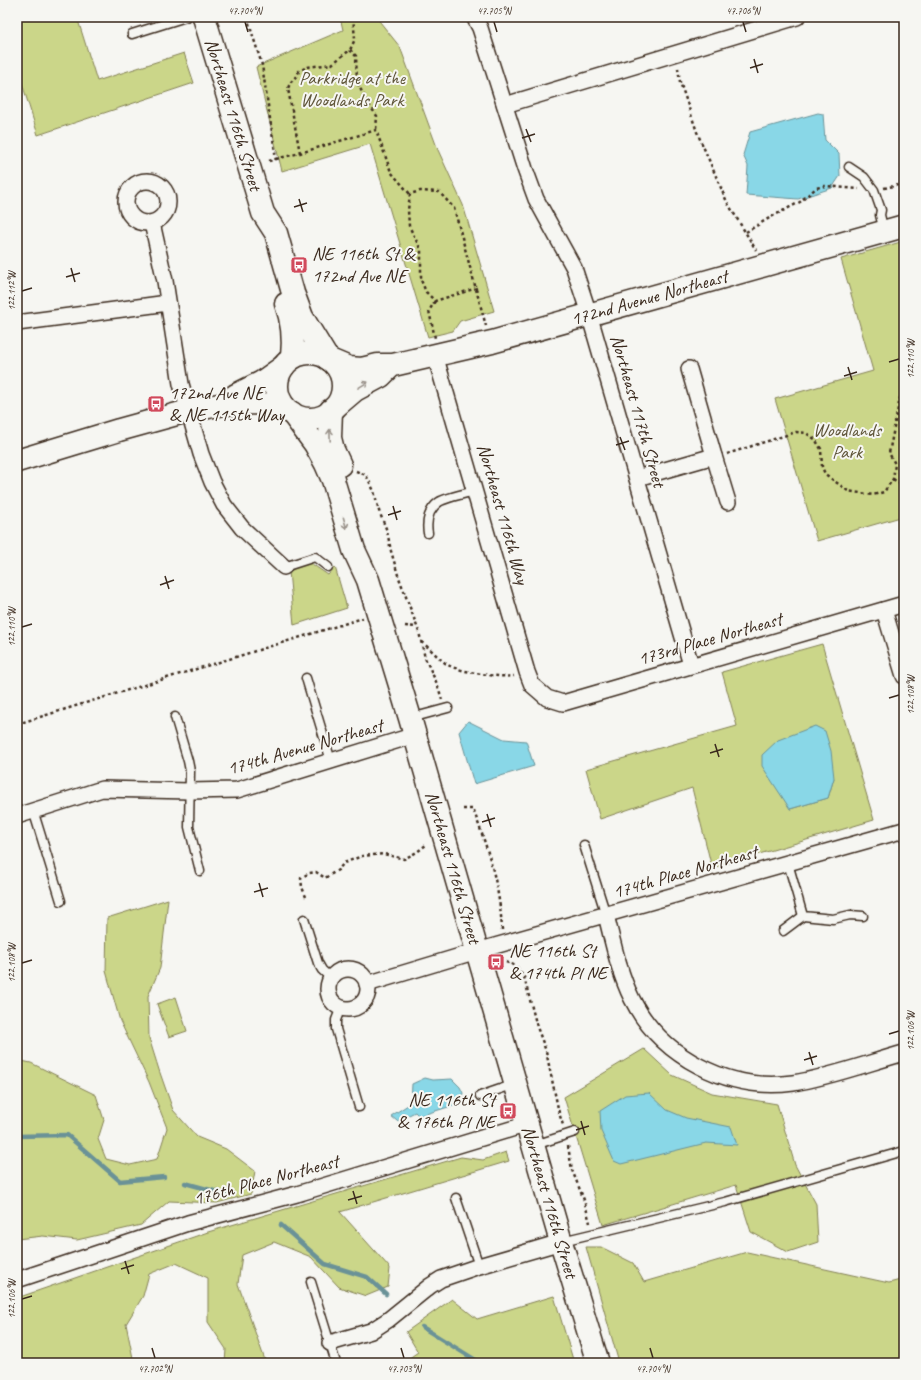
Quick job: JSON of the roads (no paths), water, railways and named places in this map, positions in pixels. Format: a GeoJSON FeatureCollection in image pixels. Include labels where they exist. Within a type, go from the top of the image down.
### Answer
{"type":"FeatureCollection","features":[{"type":"Feature","properties":{"kind":"street","name":"Northeast 116th Street"},"geometry":{"type":"LineString","coordinates":[[204,17],[263,212],[276,233],[293,293],[302,317],[328,359]]}},
{"type":"Feature","properties":{"kind":"street","name":"Northeast 117th Street"},"geometry":{"type":"LineString","coordinates":[[474,17],[480,28],[536,199],[574,268],[589,314],[691,665]]}},
{"type":"Feature","properties":{"kind":"street"},"geometry":{"type":"LineString","coordinates":[[505,105],[760,22],[797,17]]}},
{"type":"Feature","properties":{"kind":"street","name":"Northeast 116th Street"},"geometry":{"type":"LineString","coordinates":[[263,212],[262,239],[291,316],[293,332],[287,362]]}},
{"type":"Feature","properties":{"kind":"street"},"geometry":{"type":"LineString","coordinates":[[152,223],[160,257],[181,384],[201,454],[212,482],[224,505],[242,528],[284,567]]}},
{"type":"Feature","properties":{"kind":"street","name":"172nd Avenue Northeast"},"geometry":{"type":"LineString","coordinates":[[333,409],[355,390],[381,376],[393,365],[435,347],[492,342],[894,229]]}},
{"type":"Feature","properties":{"kind":"street"},"geometry":{"type":"LineString","coordinates":[[17,323],[168,303]]}},
{"type":"Feature","properties":{"kind":"street","name":"Northeast 116th Way"},"geometry":{"type":"LineString","coordinates":[[435,347],[475,491],[530,678]]}},
{"type":"Feature","properties":{"kind":"street"},"geometry":{"type":"LineString","coordinates":[[224,404],[236,395],[262,382],[287,362],[303,354],[315,353],[328,359],[337,368],[341,378],[342,388],[340,398],[333,409],[316,418],[299,417],[288,410],[279,398],[277,387],[278,377],[287,362]]}},
{"type":"Feature","properties":{"kind":"street","name":"172nd Avenue Northeast"},"geometry":{"type":"LineString","coordinates":[[328,359],[349,368],[393,365]]}},
{"type":"Feature","properties":{"kind":"street"},"geometry":{"type":"LineString","coordinates":[[689,369],[728,502]]}},
{"type":"Feature","properties":{"kind":"street"},"geometry":{"type":"LineString","coordinates":[[17,461],[188,411],[224,404],[254,404],[288,410]]}},
{"type":"Feature","properties":{"kind":"street","name":"Northeast 116th Street"},"geometry":{"type":"LineString","coordinates":[[333,409],[330,438],[332,450],[354,501],[368,547],[368,580]]}},
{"type":"Feature","properties":{"kind":"street","name":"Northeast 116th Street"},"geometry":{"type":"LineString","coordinates":[[288,410],[315,444],[326,464],[333,480],[354,550],[368,580],[528,1124],[561,1242],[598,1363]]}},
{"type":"Feature","properties":{"kind":"street"},"geometry":{"type":"LineString","coordinates":[[637,478],[714,456]]}},
{"type":"Feature","properties":{"kind":"street","name":"173rd Place Northeast"},"geometry":{"type":"LineString","coordinates":[[530,678],[546,698],[563,703],[904,604]]}},
{"type":"Feature","properties":{"kind":"street"},"geometry":{"type":"LineString","coordinates":[[884,610],[904,676]]}},
{"type":"Feature","properties":{"kind":"street","name":"174th Avenue Northeast"},"geometry":{"type":"LineString","coordinates":[[17,816],[102,788],[190,791],[237,790],[331,761],[412,727]]}},
{"type":"Feature","properties":{"kind":"street","name":"174th Place Northeast"},"geometry":{"type":"LineString","coordinates":[[367,984],[477,951],[904,830]]}},
{"type":"Feature","properties":{"kind":"street"},"geometry":{"type":"LineString","coordinates":[[606,915],[624,981],[633,1000],[645,1019],[662,1040],[689,1061],[715,1074],[745,1082],[773,1084],[792,1083],[814,1079],[904,1053]]}},
{"type":"Feature","properties":{"kind":"street"},"geometry":{"type":"LineString","coordinates":[[343,970],[355,970],[361,973],[367,984],[367,996],[359,1005],[348,1009],[341,1007],[332,1000],[329,994],[332,979],[338,972],[343,970]]}},
{"type":"Feature","properties":{"kind":"street","name":"176th Place Northeast"},"geometry":{"type":"LineString","coordinates":[[17,1280],[188,1223],[297,1194],[528,1124]]}},
{"type":"Feature","properties":{"kind":"street"},"geometry":{"type":"LineString","coordinates":[[330,1344],[371,1331],[388,1320],[441,1279],[478,1266],[561,1242]]}},
{"type":"Feature","properties":{"kind":"lane"},"geometry":{"type":"LineString","coordinates":[[132,34],[186,17]]}},
{"type":"Feature","properties":{"kind":"lane"},"geometry":{"type":"LineString","coordinates":[[848,166],[864,177],[874,190],[881,210],[880,215],[894,229]]}},
{"type":"Feature","properties":{"kind":"lane"},"geometry":{"type":"LineString","coordinates":[[428,533],[428,514],[439,502],[475,491]]}},
{"type":"Feature","properties":{"kind":"lane"},"geometry":{"type":"LineString","coordinates":[[284,567],[315,557],[328,567]]}},
{"type":"Feature","properties":{"kind":"lane"},"geometry":{"type":"LineString","coordinates":[[306,678],[331,761]]}},
{"type":"Feature","properties":{"kind":"lane"},"geometry":{"type":"LineString","coordinates":[[412,727],[447,708]]}},
{"type":"Feature","properties":{"kind":"lane"},"geometry":{"type":"LineString","coordinates":[[175,717],[190,771],[189,827],[200,871]]}},
{"type":"Feature","properties":{"kind":"lane"},"geometry":{"type":"LineString","coordinates":[[33,810],[61,901]]}},
{"type":"Feature","properties":{"kind":"lane"},"geometry":{"type":"LineString","coordinates":[[584,845],[606,915]]}},
{"type":"Feature","properties":{"kind":"lane"},"geometry":{"type":"LineString","coordinates":[[788,864],[803,916]]}},
{"type":"Feature","properties":{"kind":"lane"},"geometry":{"type":"LineString","coordinates":[[783,931],[803,916],[833,919],[850,915],[863,916]]}},
{"type":"Feature","properties":{"kind":"lane"},"geometry":{"type":"LineString","coordinates":[[304,919],[318,963],[322,970],[332,979]]}},
{"type":"Feature","properties":{"kind":"lane"},"geometry":{"type":"LineString","coordinates":[[341,1007],[336,1020],[336,1029],[359,1107]]}},
{"type":"Feature","properties":{"kind":"lane"},"geometry":{"type":"LineString","coordinates":[[480,1096],[516,1084]]}},
{"type":"Feature","properties":{"kind":"lane"},"geometry":{"type":"LineString","coordinates":[[534,1146],[575,1132]]}},
{"type":"Feature","properties":{"kind":"lane"},"geometry":{"type":"LineString","coordinates":[[561,1242],[725,1202],[904,1151]]}},
{"type":"Feature","properties":{"kind":"lane"},"geometry":{"type":"LineString","coordinates":[[456,1198],[478,1266]]}},
{"type":"Feature","properties":{"kind":"lane"},"geometry":{"type":"LineString","coordinates":[[311,1282],[336,1363]]}},
{"type":"Feature","properties":{"kind":"water"},"geometry":{"type":"Polygon","coordinates":[[[818,113],[823,114],[825,140],[839,154],[840,176],[832,188],[798,199],[746,195],[748,166],[743,155],[750,132],[818,113]]]}},
{"type":"Feature","properties":{"kind":"water"},"geometry":{"type":"Polygon","coordinates":[[[468,721],[504,739],[526,741],[534,766],[474,784],[459,732],[468,721]]]}},
{"type":"Feature","properties":{"kind":"water"},"geometry":{"type":"Polygon","coordinates":[[[815,726],[825,731],[831,751],[834,778],[828,798],[790,809],[762,766],[762,755],[778,740],[815,726]]]}},
{"type":"Feature","properties":{"kind":"water"},"geometry":{"type":"Polygon","coordinates":[[[425,1078],[433,1080],[452,1079],[460,1087],[463,1093],[461,1101],[455,1105],[419,1116],[415,1112],[397,1121],[391,1116],[411,1103],[412,1084],[425,1078]]]}},
{"type":"Feature","properties":{"kind":"water"},"geometry":{"type":"Polygon","coordinates":[[[649,1093],[667,1110],[686,1118],[731,1127],[737,1145],[706,1143],[621,1164],[614,1161],[601,1131],[600,1111],[625,1095],[649,1093]]]}},
{"type":"Feature","properties":{"kind":"waterway"},"geometry":{"type":"LineString","coordinates":[[17,1136],[67,1135],[120,1181],[164,1177]]}},
{"type":"Feature","properties":{"kind":"waterway"},"geometry":{"type":"LineString","coordinates":[[185,1183],[225,1194]]}},
{"type":"Feature","properties":{"kind":"waterway"},"geometry":{"type":"LineString","coordinates":[[281,1225],[325,1264],[367,1277],[386,1294]]}},
{"type":"Feature","properties":{"kind":"waterway"},"geometry":{"type":"LineString","coordinates":[[422,1327],[477,1361],[488,1363]]}},
{"type":"Feature","properties":{"kind":"place","name":"NE 116th St & 172nd Ave NE"},"geometry":{"type":"Point","coordinates":[299,265]}},
{"type":"Feature","properties":{"kind":"place","name":"172nd Ave NE & NE 115th Way"},"geometry":{"type":"Point","coordinates":[156,404]}},
{"type":"Feature","properties":{"kind":"place","name":"NE 116th St & 174th Pl NE"},"geometry":{"type":"Point","coordinates":[496,962]}},
{"type":"Feature","properties":{"kind":"place","name":"NE 116th St & 176th Pl NE"},"geometry":{"type":"Point","coordinates":[508,1111]}},
{"type":"Feature","properties":{"kind":"park label","name":"Parkridge at the Woodlands Park"},"geometry":{"type":"Point","coordinates":[352,89]}},
{"type":"Feature","properties":{"kind":"park label","name":"Woodlands Park"},"geometry":{"type":"Point","coordinates":[847,441]}}]}
